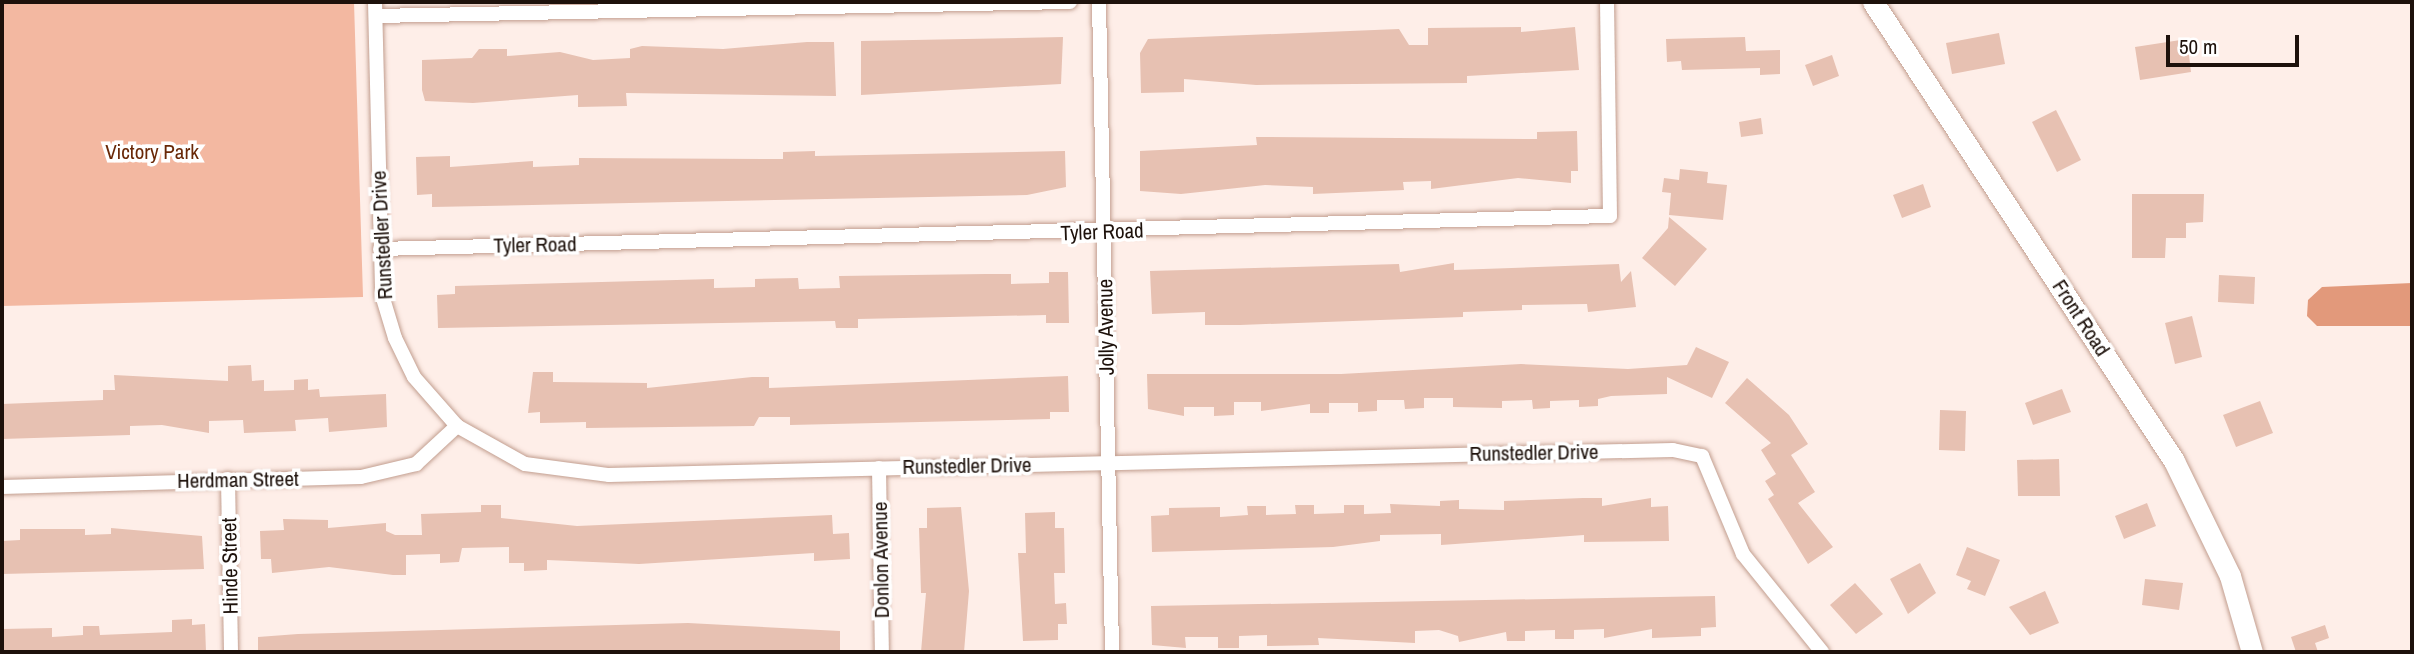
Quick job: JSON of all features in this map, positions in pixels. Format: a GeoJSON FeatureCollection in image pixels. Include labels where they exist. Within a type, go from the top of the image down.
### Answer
{"type":"FeatureCollection","features":[{"type":"Feature","properties":{"kind":"main road","name":"Front Road"},"geometry":{"type":"LineString","coordinates":[[1873,2],[2174,461],[2230,576],[2252,652]]}},
{"type":"Feature","properties":{"kind":"street"},"geometry":{"type":"LineString","coordinates":[[375,9],[1070,2]]}},
{"type":"Feature","properties":{"kind":"street","name":"Jolly Avenue"},"geometry":{"type":"LineString","coordinates":[[1099,2],[1112,652]]}},
{"type":"Feature","properties":{"kind":"street","name":"Tyler Road"},"geometry":{"type":"LineString","coordinates":[[380,249],[1104,232],[1610,216],[1607,2]]}},
{"type":"Feature","properties":{"kind":"street","name":"Runstedler Drive"},"geometry":{"type":"LineString","coordinates":[[375,9],[382,295],[395,338],[414,377],[457,426],[525,464],[578,474],[1674,450],[1702,456],[1743,554],[1822,652]]}},
{"type":"Feature","properties":{"kind":"street","name":"Herdman Street"},"geometry":{"type":"LineString","coordinates":[[2,487],[392,472],[427,457],[457,426]]}},
{"type":"Feature","properties":{"kind":"street","name":"Donlon Avenue"},"geometry":{"type":"LineString","coordinates":[[879,468],[882,652]]}},
{"type":"Feature","properties":{"kind":"street","name":"Hinde Street"},"geometry":{"type":"LineString","coordinates":[[228,480],[231,652]]}},
{"type":"Feature","properties":{"kind":"green space","name":"Victory Park"},"geometry":{"type":"Polygon","coordinates":[[[2,2],[354,2],[363,297],[2,306],[2,2]]]}},
{"type":"Feature","properties":{"kind":"shaded area"},"geometry":{"type":"Polygon","coordinates":[[[2412,283],[2412,326],[2317,326],[2307,316],[2308,300],[2322,287],[2412,283]]]}},
{"type":"Feature","properties":{"kind":"building"},"geometry":{"type":"Polygon","coordinates":[[[1521,27],[1521,32],[1575,27],[1579,70],[1467,76],[1467,83],[1256,85],[1184,79],[1184,92],[1141,93],[1140,53],[1148,39],[1399,29],[1409,45],[1428,45],[1428,28],[1521,27]]]}},
{"type":"Feature","properties":{"kind":"building"},"geometry":{"type":"Polygon","coordinates":[[[1999,33],[2005,64],[1952,74],[1946,43],[1999,33]]]}},
{"type":"Feature","properties":{"kind":"building"},"geometry":{"type":"Polygon","coordinates":[[[1063,37],[1061,84],[861,95],[861,41],[1063,37]]]}},
{"type":"Feature","properties":{"kind":"building"},"geometry":{"type":"Polygon","coordinates":[[[1745,37],[1746,51],[1780,50],[1780,74],[1760,75],[1760,68],[1682,70],[1681,61],[1667,62],[1666,39],[1745,37]]]}},
{"type":"Feature","properties":{"kind":"building"},"geometry":{"type":"Polygon","coordinates":[[[2187,39],[2191,72],[2140,80],[2135,47],[2187,39]]]}},
{"type":"Feature","properties":{"kind":"building"},"geometry":{"type":"Polygon","coordinates":[[[834,42],[836,96],[626,93],[627,106],[578,107],[578,95],[473,103],[425,101],[422,90],[422,60],[472,58],[479,49],[507,49],[507,56],[560,52],[593,60],[630,58],[630,49],[642,46],[723,49],[834,42]]]}},
{"type":"Feature","properties":{"kind":"building"},"geometry":{"type":"Polygon","coordinates":[[[1832,55],[1839,76],[1813,86],[1805,65],[1832,55]]]}},
{"type":"Feature","properties":{"kind":"building"},"geometry":{"type":"Polygon","coordinates":[[[2056,110],[2081,160],[2057,172],[2032,122],[2056,110]]]}},
{"type":"Feature","properties":{"kind":"building"},"geometry":{"type":"Polygon","coordinates":[[[1761,118],[1763,134],[1741,137],[1739,122],[1761,118]]]}},
{"type":"Feature","properties":{"kind":"building"},"geometry":{"type":"Polygon","coordinates":[[[1577,131],[1578,171],[1571,171],[1571,183],[1518,178],[1431,189],[1431,181],[1403,182],[1404,190],[1313,194],[1313,187],[1265,185],[1181,194],[1140,191],[1140,151],[1257,145],[1256,137],[1537,139],[1537,132],[1577,131]]]}},
{"type":"Feature","properties":{"kind":"building"},"geometry":{"type":"Polygon","coordinates":[[[815,151],[815,156],[1065,151],[1066,187],[1027,195],[432,207],[432,194],[417,195],[416,157],[450,156],[450,167],[533,161],[533,167],[579,165],[579,158],[783,159],[783,152],[815,151]]]}},
{"type":"Feature","properties":{"kind":"building"},"geometry":{"type":"Polygon","coordinates":[[[1680,169],[1708,172],[1707,183],[1727,185],[1723,220],[1669,215],[1671,193],[1662,192],[1664,178],[1679,180],[1680,169]]]}},
{"type":"Feature","properties":{"kind":"building"},"geometry":{"type":"Polygon","coordinates":[[[1923,184],[1931,207],[1902,218],[1893,195],[1923,184]]]}},
{"type":"Feature","properties":{"kind":"building"},"geometry":{"type":"Polygon","coordinates":[[[2132,194],[2204,194],[2203,222],[2186,223],[2186,238],[2166,238],[2165,258],[2132,258],[2132,194]]]}},
{"type":"Feature","properties":{"kind":"building"},"geometry":{"type":"Polygon","coordinates":[[[1669,217],[1707,249],[1675,286],[1642,258],[1668,228],[1669,217]]]}},
{"type":"Feature","properties":{"kind":"building"},"geometry":{"type":"Polygon","coordinates":[[[1454,263],[1454,270],[1619,264],[1621,282],[1631,271],[1636,307],[1588,312],[1587,304],[1522,305],[1522,310],[1463,312],[1463,317],[1240,325],[1205,325],[1205,312],[1152,314],[1150,271],[1399,264],[1400,272],[1454,263]]]}},
{"type":"Feature","properties":{"kind":"building"},"geometry":{"type":"Polygon","coordinates":[[[1049,272],[1068,272],[1069,323],[1046,323],[1046,315],[858,319],[858,328],[836,328],[835,321],[438,328],[437,295],[455,294],[455,286],[714,279],[714,288],[755,287],[755,279],[798,278],[799,289],[840,288],[839,276],[1011,274],[1011,284],[1049,283],[1049,272]]]}},
{"type":"Feature","properties":{"kind":"building"},"geometry":{"type":"Polygon","coordinates":[[[2219,275],[2255,277],[2254,304],[2218,302],[2219,275]]]}},
{"type":"Feature","properties":{"kind":"building"},"geometry":{"type":"Polygon","coordinates":[[[2192,316],[2202,357],[2175,364],[2165,323],[2192,316]]]}},
{"type":"Feature","properties":{"kind":"building"},"geometry":{"type":"Polygon","coordinates":[[[1696,347],[1729,362],[1712,398],[1667,377],[1667,394],[1611,396],[1598,399],[1598,406],[1579,407],[1579,400],[1550,401],[1550,408],[1533,409],[1532,400],[1502,401],[1502,408],[1453,407],[1453,398],[1424,398],[1424,408],[1405,409],[1404,400],[1377,400],[1377,411],[1358,412],[1358,403],[1329,403],[1329,413],[1310,413],[1310,404],[1261,411],[1261,402],[1234,402],[1234,415],[1214,416],[1214,407],[1184,407],[1184,416],[1148,409],[1147,374],[1341,374],[1521,364],[1628,369],[1687,365],[1696,347]]]}},
{"type":"Feature","properties":{"kind":"building"},"geometry":{"type":"Polygon","coordinates":[[[251,365],[252,381],[264,380],[264,391],[294,390],[294,380],[308,379],[308,390],[319,389],[320,397],[386,394],[387,427],[329,432],[328,418],[295,420],[296,431],[244,433],[243,420],[209,421],[209,433],[162,425],[130,426],[130,435],[2,439],[2,404],[103,400],[103,390],[115,390],[114,375],[228,381],[228,366],[251,365]]]}},
{"type":"Feature","properties":{"kind":"building"},"geometry":{"type":"Polygon","coordinates":[[[533,372],[553,372],[553,382],[647,383],[647,388],[752,377],[769,377],[769,388],[1068,376],[1069,412],[1050,412],[1050,419],[790,425],[790,417],[759,417],[754,426],[586,428],[586,422],[540,423],[540,412],[528,413],[533,372]]]}},
{"type":"Feature","properties":{"kind":"building"},"geometry":{"type":"Polygon","coordinates":[[[1747,378],[1789,415],[1808,444],[1791,455],[1815,492],[1798,503],[1833,547],[1808,564],[1768,499],[1774,495],[1765,481],[1776,474],[1761,450],[1771,443],[1725,403],[1747,378]]]}},
{"type":"Feature","properties":{"kind":"building"},"geometry":{"type":"Polygon","coordinates":[[[2062,389],[2071,412],[2033,425],[2025,403],[2062,389]]]}},
{"type":"Feature","properties":{"kind":"building"},"geometry":{"type":"Polygon","coordinates":[[[2260,401],[2273,433],[2236,447],[2223,415],[2260,401]]]}},
{"type":"Feature","properties":{"kind":"building"},"geometry":{"type":"Polygon","coordinates":[[[1940,410],[1966,411],[1965,451],[1939,450],[1940,410]]]}},
{"type":"Feature","properties":{"kind":"building"},"geometry":{"type":"Polygon","coordinates":[[[2059,459],[2060,496],[2018,496],[2017,460],[2059,459]]]}},
{"type":"Feature","properties":{"kind":"building"},"geometry":{"type":"Polygon","coordinates":[[[1602,498],[1602,506],[1651,498],[1651,507],[1668,506],[1669,541],[1584,542],[1584,535],[1441,545],[1441,534],[1380,535],[1380,541],[1333,547],[1152,552],[1151,516],[1169,515],[1169,508],[1220,507],[1220,517],[1248,515],[1247,506],[1266,506],[1266,515],[1296,514],[1295,505],[1314,505],[1314,514],[1344,513],[1344,505],[1364,505],[1364,514],[1391,513],[1390,504],[1440,506],[1440,501],[1459,500],[1459,509],[1504,510],[1504,501],[1602,498]]]}},
{"type":"Feature","properties":{"kind":"building"},"geometry":{"type":"Polygon","coordinates":[[[2147,503],[2156,526],[2124,539],[2115,516],[2147,503]]]}},
{"type":"Feature","properties":{"kind":"building"},"geometry":{"type":"Polygon","coordinates":[[[481,505],[501,505],[501,518],[577,526],[832,515],[833,534],[849,533],[850,559],[814,561],[814,553],[639,564],[547,560],[547,570],[524,571],[524,563],[509,563],[509,547],[462,548],[459,562],[440,563],[440,554],[406,555],[406,575],[393,575],[329,567],[272,573],[271,559],[261,559],[260,531],[284,530],[283,519],[328,520],[328,528],[386,523],[386,531],[395,535],[422,535],[421,514],[481,512],[481,505]]]}},
{"type":"Feature","properties":{"kind":"building"},"geometry":{"type":"Polygon","coordinates":[[[961,507],[969,591],[964,652],[921,652],[926,593],[921,593],[919,528],[927,528],[927,508],[961,507]]]}},
{"type":"Feature","properties":{"kind":"building"},"geometry":{"type":"Polygon","coordinates":[[[1055,512],[1055,528],[1064,528],[1065,573],[1054,573],[1055,604],[1066,603],[1067,624],[1058,624],[1058,640],[1023,641],[1018,553],[1026,553],[1025,513],[1055,512]]]}},
{"type":"Feature","properties":{"kind":"building"},"geometry":{"type":"Polygon","coordinates":[[[111,528],[202,536],[204,569],[2,574],[2,541],[20,540],[20,529],[85,529],[85,535],[111,534],[111,528]]]}},
{"type":"Feature","properties":{"kind":"building"},"geometry":{"type":"Polygon","coordinates":[[[1967,547],[2000,560],[1985,596],[1967,589],[1971,581],[1956,575],[1967,547]]]}},
{"type":"Feature","properties":{"kind":"building"},"geometry":{"type":"Polygon","coordinates":[[[1920,563],[1936,593],[1908,614],[1890,579],[1920,563]]]}},
{"type":"Feature","properties":{"kind":"building"},"geometry":{"type":"Polygon","coordinates":[[[2145,579],[2183,583],[2179,610],[2142,605],[2145,579]]]}},
{"type":"Feature","properties":{"kind":"building"},"geometry":{"type":"Polygon","coordinates":[[[1855,583],[1883,614],[1856,634],[1830,605],[1855,583]]]}},
{"type":"Feature","properties":{"kind":"building"},"geometry":{"type":"Polygon","coordinates":[[[2045,591],[2059,623],[2030,635],[2009,607],[2045,591]]]}},
{"type":"Feature","properties":{"kind":"building"},"geometry":{"type":"Polygon","coordinates":[[[1715,596],[1716,627],[1701,628],[1701,636],[1652,638],[1652,629],[1604,638],[1604,629],[1574,630],[1574,639],[1555,639],[1555,630],[1525,631],[1525,641],[1507,641],[1506,632],[1459,642],[1458,636],[1439,630],[1415,631],[1415,643],[1318,638],[1319,645],[1267,646],[1267,635],[1239,636],[1239,648],[1218,648],[1218,637],[1185,637],[1186,648],[1152,645],[1151,606],[1715,596]]]}},
{"type":"Feature","properties":{"kind":"building"},"geometry":{"type":"Polygon","coordinates":[[[192,619],[192,625],[205,624],[206,652],[2,652],[2,629],[52,628],[52,637],[83,635],[83,626],[99,626],[100,635],[172,632],[172,620],[192,619]]]}},
{"type":"Feature","properties":{"kind":"building"},"geometry":{"type":"Polygon","coordinates":[[[688,623],[840,631],[840,652],[258,652],[258,637],[298,634],[688,623]]]}},
{"type":"Feature","properties":{"kind":"building"},"geometry":{"type":"Polygon","coordinates":[[[2325,625],[2329,638],[2315,643],[2318,652],[2296,652],[2291,637],[2325,625]]]}}]}
